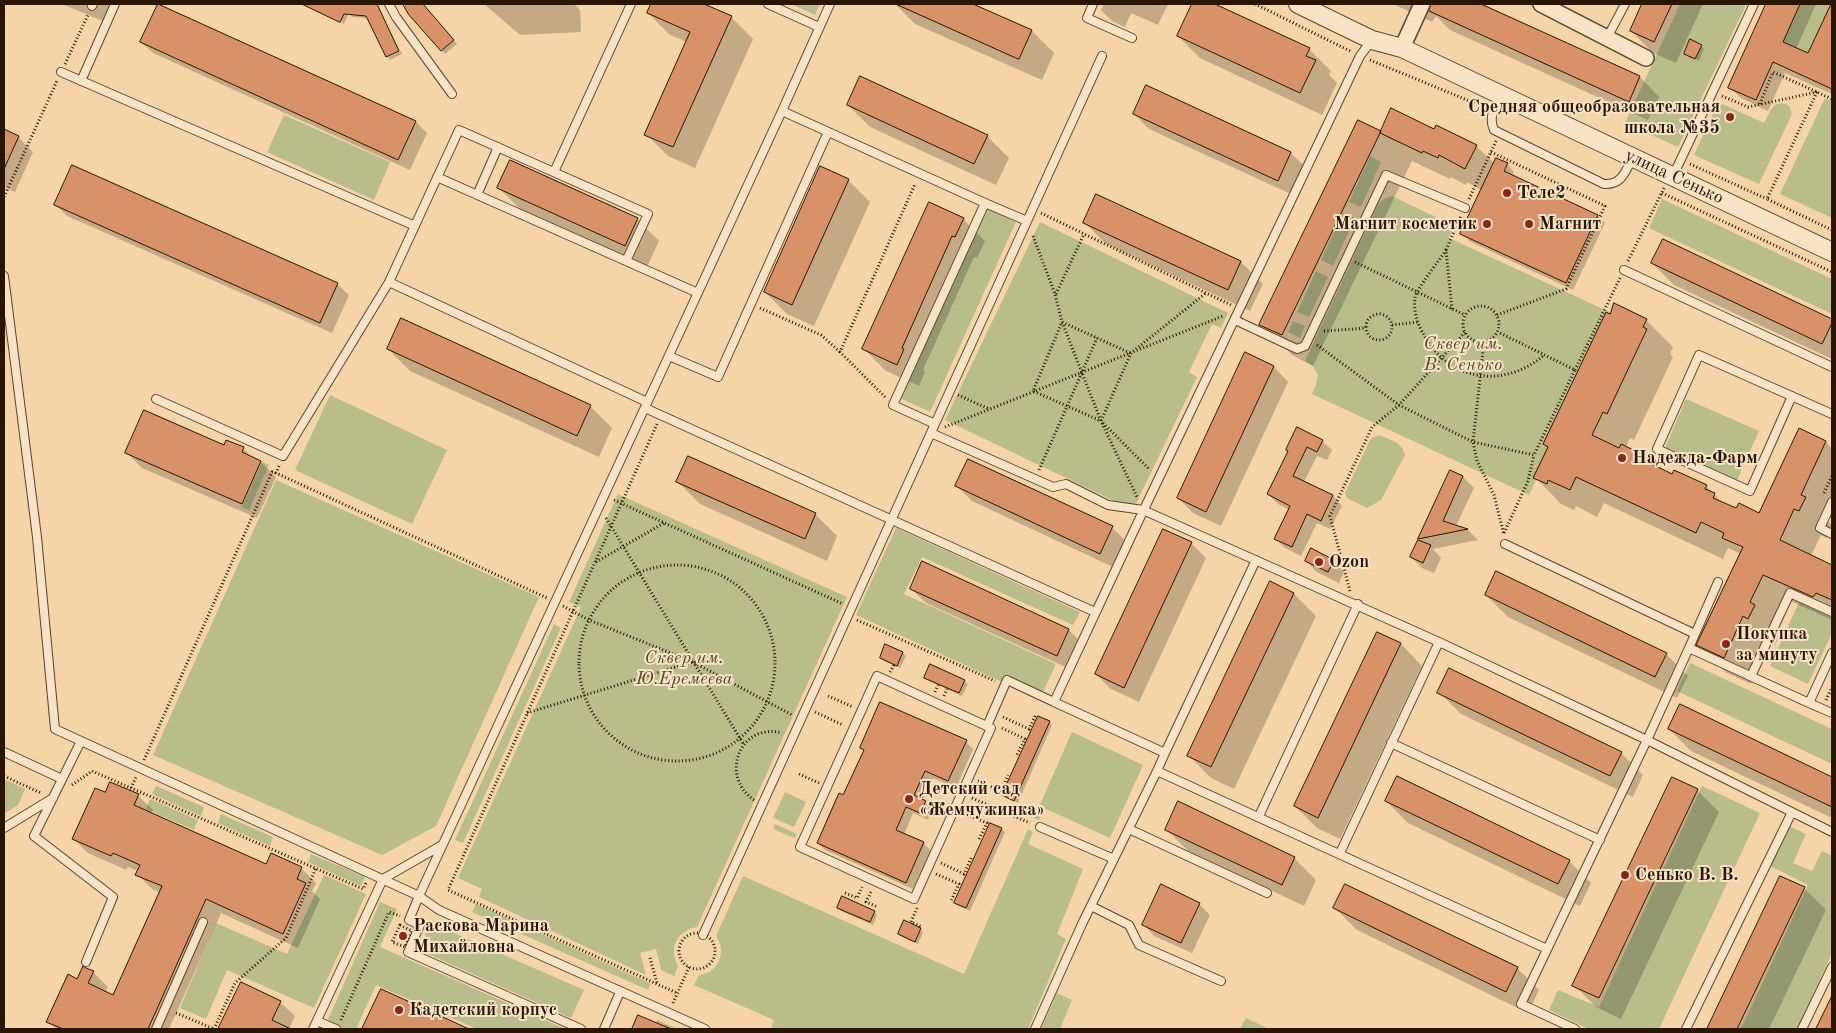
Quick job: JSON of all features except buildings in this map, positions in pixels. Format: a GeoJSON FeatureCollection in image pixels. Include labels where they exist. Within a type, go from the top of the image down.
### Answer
{"type":"FeatureCollection","features":[{"type":"Feature","properties":{"kind":"street","name":"улица Сенько"},"geometry":{"type":"LineString","coordinates":[[1298,4],[1372,40],[1402,48],[1832,252]]}},
{"type":"Feature","properties":{"kind":"street"},"geometry":{"type":"LineString","coordinates":[[1402,48],[1422,4]]}},
{"type":"Feature","properties":{"kind":"street"},"geometry":{"type":"LineString","coordinates":[[1541,4],[1646,58]]}},
{"type":"Feature","properties":{"kind":"lane"},"geometry":{"type":"LineString","coordinates":[[81,81],[115,4]]}},
{"type":"Feature","properties":{"kind":"lane"},"geometry":{"type":"LineString","coordinates":[[389,4],[452,94]]}},
{"type":"Feature","properties":{"kind":"lane"},"geometry":{"type":"LineString","coordinates":[[554,172],[631,4]]}},
{"type":"Feature","properties":{"kind":"lane"},"geometry":{"type":"LineString","coordinates":[[768,4],[819,27]]}},
{"type":"Feature","properties":{"kind":"lane"},"geometry":{"type":"LineString","coordinates":[[581,1029],[408,952],[420,925],[409,920],[830,4]]}},
{"type":"Feature","properties":{"kind":"lane"},"geometry":{"type":"LineString","coordinates":[[1093,4],[1087,18],[1132,38]]}},
{"type":"Feature","properties":{"kind":"lane"},"geometry":{"type":"LineString","coordinates":[[1608,38],[1625,4]]}},
{"type":"Feature","properties":{"kind":"lane"},"geometry":{"type":"LineString","coordinates":[[1673,177],[1754,4]]}},
{"type":"Feature","properties":{"kind":"lane"},"geometry":{"type":"LineString","coordinates":[[1054,702],[1143,510],[1356,65],[1372,40]]}},
{"type":"Feature","properties":{"kind":"lane"},"geometry":{"type":"LineString","coordinates":[[703,934],[1102,56]]}},
{"type":"Feature","properties":{"kind":"lane"},"geometry":{"type":"LineString","coordinates":[[62,72],[414,226]]}},
{"type":"Feature","properties":{"kind":"lane"},"geometry":{"type":"LineString","coordinates":[[1501,95],[1493,111],[1491,122],[1494,130],[1604,184],[1613,185],[1620,179],[1633,157]]}},
{"type":"Feature","properties":{"kind":"lane"},"geometry":{"type":"LineString","coordinates":[[782,111],[1027,221]]}},
{"type":"Feature","properties":{"kind":"lane"},"geometry":{"type":"LineString","coordinates":[[156,398],[283,456],[389,282],[459,130],[648,214],[626,261]]}},
{"type":"Feature","properties":{"kind":"lane"},"geometry":{"type":"LineString","coordinates":[[669,356],[718,377],[828,132]]}},
{"type":"Feature","properties":{"kind":"lane"},"geometry":{"type":"LineString","coordinates":[[477,195],[498,147]]}},
{"type":"Feature","properties":{"kind":"lane"},"geometry":{"type":"LineString","coordinates":[[1235,320],[1297,348],[1305,346],[1386,175],[1465,208]]}},
{"type":"Feature","properties":{"kind":"lane"},"geometry":{"type":"LineString","coordinates":[[437,178],[698,293]]}},
{"type":"Feature","properties":{"kind":"lane"},"geometry":{"type":"LineString","coordinates":[[935,424],[893,405],[985,203]]}},
{"type":"Feature","properties":{"kind":"lane"},"geometry":{"type":"LineString","coordinates":[[1624,270],[1832,366]]}},
{"type":"Feature","properties":{"kind":"lane"},"geometry":{"type":"LineString","coordinates":[[4,276],[37,537],[55,729],[383,879],[419,896],[439,910],[705,1029]]}},
{"type":"Feature","properties":{"kind":"lane"},"geometry":{"type":"LineString","coordinates":[[389,282],[646,405],[661,416],[1095,612]]}},
{"type":"Feature","properties":{"kind":"lane"},"geometry":{"type":"LineString","coordinates":[[1792,396],[1750,490],[1657,449],[1699,355],[1792,396],[1832,414]]}},
{"type":"Feature","properties":{"kind":"lane"},"geometry":{"type":"LineString","coordinates":[[931,433],[1053,487],[1066,484],[1108,505],[1143,510],[1356,603],[1647,740],[1832,832]]}},
{"type":"Feature","properties":{"kind":"lane"},"geometry":{"type":"LineString","coordinates":[[1832,502],[1820,528],[1832,534]]}},
{"type":"Feature","properties":{"kind":"lane"},"geometry":{"type":"LineString","coordinates":[[1505,544],[1695,634]]}},
{"type":"Feature","properties":{"kind":"lane"},"geometry":{"type":"LineString","coordinates":[[1035,1029],[1091,906],[1256,560]]}},
{"type":"Feature","properties":{"kind":"lane"},"geometry":{"type":"LineString","coordinates":[[1575,1029],[1520,1004],[1647,740],[1718,582]]}},
{"type":"Feature","properties":{"kind":"lane"},"geometry":{"type":"LineString","coordinates":[[1752,676],[1790,593],[1832,612]]}},
{"type":"Feature","properties":{"kind":"lane"},"geometry":{"type":"LineString","coordinates":[[1259,816],[1356,603]]}},
{"type":"Feature","properties":{"kind":"lane"},"geometry":{"type":"LineString","coordinates":[[1340,853],[1439,642]]}},
{"type":"Feature","properties":{"kind":"lane"},"geometry":{"type":"LineString","coordinates":[[1689,648],[1832,714]]}},
{"type":"Feature","properties":{"kind":"lane"},"geometry":{"type":"LineString","coordinates":[[1809,703],[1832,653]]}},
{"type":"Feature","properties":{"kind":"lane"},"geometry":{"type":"LineString","coordinates":[[877,676],[991,728],[914,899],[800,847],[850,728],[877,676]]}},
{"type":"Feature","properties":{"kind":"lane"},"geometry":{"type":"LineString","coordinates":[[987,726],[1007,680],[1165,753]]}},
{"type":"Feature","properties":{"kind":"lane"},"geometry":{"type":"LineString","coordinates":[[81,742],[34,836],[113,897],[86,962]]}},
{"type":"Feature","properties":{"kind":"lane"},"geometry":{"type":"LineString","coordinates":[[1391,743],[1600,840]]}},
{"type":"Feature","properties":{"kind":"lane"},"geometry":{"type":"LineString","coordinates":[[4,752],[62,779]]}},
{"type":"Feature","properties":{"kind":"lane"},"geometry":{"type":"LineString","coordinates":[[1157,771],[1547,948]]}},
{"type":"Feature","properties":{"kind":"lane"},"geometry":{"type":"LineString","coordinates":[[4,828],[53,798]]}},
{"type":"Feature","properties":{"kind":"lane"},"geometry":{"type":"LineString","coordinates":[[1686,1029],[1792,812]]}},
{"type":"Feature","properties":{"kind":"lane"},"geometry":{"type":"LineString","coordinates":[[1040,827],[1114,859]]}},
{"type":"Feature","properties":{"kind":"lane"},"geometry":{"type":"LineString","coordinates":[[1129,829],[1267,893]]}},
{"type":"Feature","properties":{"kind":"lane"},"geometry":{"type":"LineString","coordinates":[[313,1029],[383,879],[442,845]]}},
{"type":"Feature","properties":{"kind":"lane"},"geometry":{"type":"LineString","coordinates":[[1091,906],[1129,925],[1139,945],[1221,981]]}},
{"type":"Feature","properties":{"kind":"lane"},"geometry":{"type":"LineString","coordinates":[[156,1029],[203,922]]}},
{"type":"Feature","properties":{"kind":"lane"},"geometry":{"type":"LineString","coordinates":[[1802,1029],[1832,967]]}},
{"type":"Feature","properties":{"kind":"lane"},"geometry":{"type":"LineString","coordinates":[[604,1029],[620,992]]}},
{"type":"Feature","properties":{"kind":"lane"},"geometry":{"type":"LineString","coordinates":[[317,1021],[336,1029]]}},
{"type":"Feature","properties":{"kind":"path"},"geometry":{"type":"LineString","coordinates":[[4,197],[93,5]]}},
{"type":"Feature","properties":{"kind":"path"},"geometry":{"type":"LineString","coordinates":[[1760,105],[1773,72],[1832,99]]}},
{"type":"Feature","properties":{"kind":"path"},"geometry":{"type":"LineString","coordinates":[[1713,92],[1748,107],[1817,92]]}},
{"type":"Feature","properties":{"kind":"path"},"geometry":{"type":"LineString","coordinates":[[1768,199],[1817,92]]}},
{"type":"Feature","properties":{"kind":"path"},"geometry":{"type":"LineString","coordinates":[[1491,152],[1605,206],[1566,289],[1497,314]]}},
{"type":"Feature","properties":{"kind":"path"},"geometry":{"type":"LineString","coordinates":[[1681,160],[1832,230]]}},
{"type":"Feature","properties":{"kind":"path"},"geometry":{"type":"LineString","coordinates":[[840,352],[919,173]]}},
{"type":"Feature","properties":{"kind":"path"},"geometry":{"type":"LineString","coordinates":[[1662,193],[1832,272]]}},
{"type":"Feature","properties":{"kind":"path"},"geometry":{"type":"LineString","coordinates":[[1033,209],[1240,310]]}},
{"type":"Feature","properties":{"kind":"path"},"geometry":{"type":"LineString","coordinates":[[1027,221],[1055,294],[1062,322],[1101,421],[1143,510]]}},
{"type":"Feature","properties":{"kind":"path"},"geometry":{"type":"LineString","coordinates":[[1055,294],[1084,234]]}},
{"type":"Feature","properties":{"kind":"path"},"geometry":{"type":"LineString","coordinates":[[1446,250],[1418,292],[1415,302],[1418,322],[1427,342],[1441,358],[1459,370],[1480,376],[1510,374],[1528,367],[1544,355]]}},
{"type":"Feature","properties":{"kind":"path"},"geometry":{"type":"LineString","coordinates":[[1346,258],[1465,315]]}},
{"type":"Feature","properties":{"kind":"path"},"geometry":{"type":"LineString","coordinates":[[1101,421],[1131,353],[1206,293]]}},
{"type":"Feature","properties":{"kind":"path"},"geometry":{"type":"LineString","coordinates":[[751,304],[821,335],[893,405]]}},
{"type":"Feature","properties":{"kind":"path"},"geometry":{"type":"LineString","coordinates":[[1482,306],[1491,308],[1497,314],[1498,332],[1492,338],[1484,342],[1473,340],[1465,332],[1463,323],[1465,315],[1471,309],[1482,306]]}},
{"type":"Feature","properties":{"kind":"path"},"geometry":{"type":"LineString","coordinates":[[931,433],[1240,310]]}},
{"type":"Feature","properties":{"kind":"path"},"geometry":{"type":"LineString","coordinates":[[1376,314],[1388,317],[1392,325],[1390,334],[1380,340],[1371,338],[1366,328],[1368,319],[1376,314]]}},
{"type":"Feature","properties":{"kind":"path"},"geometry":{"type":"LineString","coordinates":[[1062,322],[1131,353]]}},
{"type":"Feature","properties":{"kind":"path"},"geometry":{"type":"LineString","coordinates":[[1033,392],[1062,322]]}},
{"type":"Feature","properties":{"kind":"path"},"geometry":{"type":"LineString","coordinates":[[1392,325],[1418,322]]}},
{"type":"Feature","properties":{"kind":"path"},"geometry":{"type":"LineString","coordinates":[[1310,336],[1366,328]]}},
{"type":"Feature","properties":{"kind":"path"},"geometry":{"type":"LineString","coordinates":[[1356,603],[1330,516],[1372,427],[1399,404],[1465,332]]}},
{"type":"Feature","properties":{"kind":"path"},"geometry":{"type":"LineString","coordinates":[[1498,332],[1576,370],[1534,455],[1528,481],[1503,534]]}},
{"type":"Feature","properties":{"kind":"path"},"geometry":{"type":"LineString","coordinates":[[1310,336],[1399,404],[1473,442],[1534,455]]}},
{"type":"Feature","properties":{"kind":"path"},"geometry":{"type":"LineString","coordinates":[[1035,479],[1097,338]]}},
{"type":"Feature","properties":{"kind":"path"},"geometry":{"type":"LineString","coordinates":[[1484,342],[1473,442],[1477,462],[1494,496],[1505,544]]}},
{"type":"Feature","properties":{"kind":"path"},"geometry":{"type":"LineString","coordinates":[[950,391],[990,409]]}},
{"type":"Feature","properties":{"kind":"path"},"geometry":{"type":"LineString","coordinates":[[1033,392],[1101,421],[1158,479]]}},
{"type":"Feature","properties":{"kind":"path"},"geometry":{"type":"LineString","coordinates":[[661,416],[448,890],[677,993],[689,967]]}},
{"type":"Feature","properties":{"kind":"path"},"geometry":{"type":"LineString","coordinates":[[276,473],[283,456]]}},
{"type":"Feature","properties":{"kind":"path"},"geometry":{"type":"LineString","coordinates":[[148,751],[272,472],[555,602],[589,620],[693,662],[800,719]]}},
{"type":"Feature","properties":{"kind":"path"},"geometry":{"type":"LineString","coordinates":[[604,496],[851,607]]}},
{"type":"Feature","properties":{"kind":"path"},"geometry":{"type":"LineString","coordinates":[[599,507],[744,745]]}},
{"type":"Feature","properties":{"kind":"path"},"geometry":{"type":"LineString","coordinates":[[595,562],[664,523]]}},
{"type":"Feature","properties":{"kind":"path"},"geometry":{"type":"LineString","coordinates":[[660,566],[694,566],[725,577],[748,594],[769,626],[775,648],[774,682],[767,703],[756,722],[740,738],[722,751],[702,758],[669,761],[648,757],[628,748],[610,735],[596,719],[584,694],[580,679],[579,657],[583,636],[589,620],[597,606],[611,590],[639,572],[660,566]]}},
{"type":"Feature","properties":{"kind":"path"},"geometry":{"type":"LineString","coordinates":[[847,616],[1005,686]]}},
{"type":"Feature","properties":{"kind":"path"},"geometry":{"type":"LineString","coordinates":[[527,713],[693,662]]}},
{"type":"Feature","properties":{"kind":"path"},"geometry":{"type":"LineString","coordinates":[[882,672],[889,675]]}},
{"type":"Feature","properties":{"kind":"path"},"geometry":{"type":"LineString","coordinates":[[933,695],[943,699]]}},
{"type":"Feature","properties":{"kind":"path"},"geometry":{"type":"LineString","coordinates":[[815,712],[850,728],[856,708],[828,696]]}},
{"type":"Feature","properties":{"kind":"path"},"geometry":{"type":"LineString","coordinates":[[1003,717],[1029,729],[1036,714]]}},
{"type":"Feature","properties":{"kind":"path"},"geometry":{"type":"LineString","coordinates":[[999,727],[1024,739],[1016,757]]}},
{"type":"Feature","properties":{"kind":"path"},"geometry":{"type":"LineString","coordinates":[[762,804],[745,792],[738,781],[736,762],[744,745],[754,737],[766,732],[779,732],[792,737]]}},
{"type":"Feature","properties":{"kind":"path"},"geometry":{"type":"LineString","coordinates":[[92,771],[363,889],[370,873]]}},
{"type":"Feature","properties":{"kind":"path"},"geometry":{"type":"LineString","coordinates":[[799,774],[822,784]]}},
{"type":"Feature","properties":{"kind":"path"},"geometry":{"type":"LineString","coordinates":[[975,779],[1001,791],[1008,775]]}},
{"type":"Feature","properties":{"kind":"path"},"geometry":{"type":"LineString","coordinates":[[4,776],[53,798]]}},
{"type":"Feature","properties":{"kind":"path"},"geometry":{"type":"LineString","coordinates":[[962,793],[1040,827]]}},
{"type":"Feature","properties":{"kind":"path"},"geometry":{"type":"LineString","coordinates":[[961,811],[987,823],[979,839]]}},
{"type":"Feature","properties":{"kind":"path"},"geometry":{"type":"LineString","coordinates":[[938,862],[964,874],[971,858]]}},
{"type":"Feature","properties":{"kind":"path"},"geometry":{"type":"LineString","coordinates":[[165,1008],[214,1029],[235,983],[286,938],[316,868]]}},
{"type":"Feature","properties":{"kind":"path"},"geometry":{"type":"LineString","coordinates":[[933,872],[959,884],[951,901]]}},
{"type":"Feature","properties":{"kind":"path"},"geometry":{"type":"LineString","coordinates":[[845,893],[856,898],[864,882]]}},
{"type":"Feature","properties":{"kind":"path"},"geometry":{"type":"LineString","coordinates":[[874,887],[866,902],[878,907]]}},
{"type":"Feature","properties":{"kind":"path"},"geometry":{"type":"LineString","coordinates":[[912,904],[918,906],[911,922],[922,927]]}},
{"type":"Feature","properties":{"kind":"path"},"geometry":{"type":"LineString","coordinates":[[341,1020],[389,912],[409,920]]}},
{"type":"Feature","properties":{"kind":"path"},"geometry":{"type":"LineString","coordinates":[[691,934],[703,934],[713,944],[714,957],[711,963],[702,968],[689,967],[681,958],[680,945],[691,934]]}},
{"type":"Feature","properties":{"kind":"path"},"geometry":{"type":"LineString","coordinates":[[650,958],[657,984]]}},
{"type":"Feature","properties":{"kind":"green space"},"geometry":{"type":"Polygon","coordinates":[[[791,4],[820,4],[815,15],[791,4]]]}},
{"type":"Feature","properties":{"kind":"green space"},"geometry":{"type":"Polygon","coordinates":[[[1680,4],[1745,4],[1678,147],[1625,123],[1680,4]],[[1690,39],[1684,53],[1695,59],[1702,45],[1690,39]]]}},
{"type":"Feature","properties":{"kind":"green space"},"geometry":{"type":"Polygon","coordinates":[[[1800,4],[1831,4],[1808,53],[1783,42],[1800,4]]]}},
{"type":"Feature","properties":{"kind":"green space"},"geometry":{"type":"Polygon","coordinates":[[[1825,98],[1832,102],[1832,218],[1780,194],[1825,98]]]}},
{"type":"Feature","properties":{"kind":"green space"},"geometry":{"type":"Polygon","coordinates":[[[1718,102],[1764,123],[1774,106],[1781,103],[1789,106],[1792,114],[1759,184],[1694,155],[1718,102]]]}},
{"type":"Feature","properties":{"kind":"green space"},"geometry":{"type":"Polygon","coordinates":[[[284,115],[390,162],[374,200],[267,152],[284,115]]]}},
{"type":"Feature","properties":{"kind":"green space"},"geometry":{"type":"Polygon","coordinates":[[[1370,156],[1381,162],[1361,207],[1349,202],[1370,156]]]}},
{"type":"Feature","properties":{"kind":"green space","name":"Сквер им. В. Сенько"},"geometry":{"type":"Polygon","coordinates":[[[1392,196],[1454,226],[1449,238],[1614,314],[1529,495],[1312,394],[1318,375],[1313,366],[1305,361],[1378,205],[1384,199],[1392,196]]]}},
{"type":"Feature","properties":{"kind":"green space"},"geometry":{"type":"Polygon","coordinates":[[[1662,199],[1832,279],[1832,314],[1649,228],[1662,199]]]}},
{"type":"Feature","properties":{"kind":"green space"},"geometry":{"type":"Polygon","coordinates":[[[986,208],[1016,222],[930,412],[900,398],[986,208]]]}},
{"type":"Feature","properties":{"kind":"green space"},"geometry":{"type":"Polygon","coordinates":[[[1343,213],[1355,218],[1333,266],[1321,260],[1343,213]]]}},
{"type":"Feature","properties":{"kind":"green space"},"geometry":{"type":"Polygon","coordinates":[[[1040,222],[1228,313],[1221,328],[1212,324],[1189,372],[1197,377],[1133,510],[945,420],[1040,222]]]}},
{"type":"Feature","properties":{"kind":"green space"},"geometry":{"type":"Polygon","coordinates":[[[1316,271],[1328,277],[1309,317],[1297,312],[1316,271]]]}},
{"type":"Feature","properties":{"kind":"green space"},"geometry":{"type":"Polygon","coordinates":[[[1293,321],[1305,326],[1300,338],[1288,332],[1293,321]]]}},
{"type":"Feature","properties":{"kind":"green space"},"geometry":{"type":"Polygon","coordinates":[[[330,395],[447,450],[412,524],[295,470],[330,395]]]}},
{"type":"Feature","properties":{"kind":"green space"},"geometry":{"type":"Polygon","coordinates":[[[1686,399],[1759,431],[1737,480],[1665,448],[1686,399]]]}},
{"type":"Feature","properties":{"kind":"green space"},"geometry":{"type":"Polygon","coordinates":[[[1379,435],[1398,444],[1405,455],[1381,500],[1367,508],[1347,498],[1345,493],[1369,442],[1372,438],[1379,435]]]}},
{"type":"Feature","properties":{"kind":"green space"},"geometry":{"type":"Polygon","coordinates":[[[262,462],[269,465],[249,510],[242,507],[262,462]]]}},
{"type":"Feature","properties":{"kind":"green space"},"geometry":{"type":"Polygon","coordinates":[[[276,480],[539,597],[436,826],[382,855],[153,755],[276,480]]]}},
{"type":"Feature","properties":{"kind":"green space","name":"Сквер им. Ю.Еремеева"},"geometry":{"type":"Polygon","coordinates":[[[618,494],[847,597],[697,927],[684,932],[676,941],[674,953],[678,966],[674,976],[661,970],[656,949],[640,953],[646,975],[479,897],[482,889],[458,878],[581,607],[569,602],[618,494]]]}},
{"type":"Feature","properties":{"kind":"green space"},"geometry":{"type":"Polygon","coordinates":[[[896,528],[1080,612],[1073,625],[922,557],[904,594],[1056,664],[1043,692],[1005,675],[1002,682],[856,615],[896,528]]]}},
{"type":"Feature","properties":{"kind":"green space"},"geometry":{"type":"Polygon","coordinates":[[[1799,602],[1832,618],[1832,633],[1808,684],[1770,666],[1799,602]]]}},
{"type":"Feature","properties":{"kind":"green space"},"geometry":{"type":"Polygon","coordinates":[[[554,624],[561,628],[463,843],[455,840],[554,624]]]}},
{"type":"Feature","properties":{"kind":"green space"},"geometry":{"type":"Polygon","coordinates":[[[1690,663],[1832,729],[1832,764],[1677,691],[1690,663]]]}},
{"type":"Feature","properties":{"kind":"green space"},"geometry":{"type":"Polygon","coordinates":[[[1072,732],[1143,765],[1110,838],[1044,808],[1039,820],[1034,818],[1072,732]]]}},
{"type":"Feature","properties":{"kind":"green space"},"geometry":{"type":"Polygon","coordinates":[[[4,779],[25,789],[18,805],[4,814],[4,779]]]}},
{"type":"Feature","properties":{"kind":"green space"},"geometry":{"type":"Polygon","coordinates":[[[156,786],[204,807],[201,816],[152,794],[156,786]]]}},
{"type":"Feature","properties":{"kind":"green space"},"geometry":{"type":"Polygon","coordinates":[[[1702,786],[1760,813],[1659,1029],[1589,1029],[1549,1010],[1558,990],[1599,1007],[1702,786]]]}},
{"type":"Feature","properties":{"kind":"green space"},"geometry":{"type":"Polygon","coordinates":[[[785,792],[806,802],[794,827],[773,818],[785,792]]]}},
{"type":"Feature","properties":{"kind":"green space"},"geometry":{"type":"Polygon","coordinates":[[[150,799],[198,820],[194,830],[146,809],[150,799]]]}},
{"type":"Feature","properties":{"kind":"green space"},"geometry":{"type":"Polygon","coordinates":[[[221,814],[273,837],[270,846],[218,823],[221,814]]]}},
{"type":"Feature","properties":{"kind":"green space"},"geometry":{"type":"Polygon","coordinates":[[[775,824],[797,834],[795,838],[773,829],[775,824]]]}},
{"type":"Feature","properties":{"kind":"green space"},"geometry":{"type":"Polygon","coordinates":[[[1789,826],[1806,834],[1793,863],[1812,871],[1822,851],[1832,856],[1832,953],[1797,1029],[1741,1029],[1808,885],[1770,866],[1789,826]]]}},
{"type":"Feature","properties":{"kind":"green space"},"geometry":{"type":"Polygon","coordinates":[[[1028,829],[1033,832],[1028,844],[1083,869],[1057,934],[1066,939],[1028,1029],[771,1029],[774,1020],[694,985],[699,975],[712,970],[719,961],[721,949],[716,936],[743,876],[964,974],[1028,829]]]}},
{"type":"Feature","properties":{"kind":"green space"},"geometry":{"type":"Polygon","coordinates":[[[311,854],[365,877],[361,886],[308,862],[311,854]]]}},
{"type":"Feature","properties":{"kind":"green space"},"geometry":{"type":"Polygon","coordinates":[[[324,875],[366,894],[314,1008],[227,970],[206,1019],[180,1008],[216,923],[287,954],[324,875]]]}},
{"type":"Feature","properties":{"kind":"green space"},"geometry":{"type":"Polygon","coordinates":[[[380,902],[397,909],[380,947],[566,1029],[477,1029],[376,985],[356,1029],[342,1029],[327,1022],[380,902]]]}},
{"type":"Feature","properties":{"kind":"green space"},"geometry":{"type":"Polygon","coordinates":[[[476,904],[651,984],[648,990],[472,912],[476,904]]]}},
{"type":"Feature","properties":{"kind":"green space"},"geometry":{"type":"Polygon","coordinates":[[[431,923],[584,990],[571,1018],[419,950],[427,937],[425,936],[431,923]]]}},
{"type":"Feature","properties":{"kind":"green space"},"geometry":{"type":"Polygon","coordinates":[[[1057,993],[1072,1000],[1060,1029],[1041,1029],[1057,993]]]}},
{"type":"Feature","properties":{"kind":"green space"},"geometry":{"type":"Polygon","coordinates":[[[1246,1018],[1269,1029],[1240,1029],[1246,1018]]]}},
{"type":"Feature","properties":{"kind":"place","name":"Средняя общеобразовательная школа №35"},"geometry":{"type":"Point","coordinates":[1730,117]}},
{"type":"Feature","properties":{"kind":"place","name":"Теле2"},"geometry":{"type":"Point","coordinates":[1507,193]}},
{"type":"Feature","properties":{"kind":"place","name":"Магнит косметик"},"geometry":{"type":"Point","coordinates":[1487,224]}},
{"type":"Feature","properties":{"kind":"place","name":"Магнит"},"geometry":{"type":"Point","coordinates":[1529,224]}},
{"type":"Feature","properties":{"kind":"place","name":"Надежда-Фарм"},"geometry":{"type":"Point","coordinates":[1622,458]}},
{"type":"Feature","properties":{"kind":"place","name":"Ozon"},"geometry":{"type":"Point","coordinates":[1319,562]}},
{"type":"Feature","properties":{"kind":"place","name":"Покупка за минуту"},"geometry":{"type":"Point","coordinates":[1726,644]}},
{"type":"Feature","properties":{"kind":"place","name":"Детский сад «Жемчужинка»"},"geometry":{"type":"Point","coordinates":[909,799]}},
{"type":"Feature","properties":{"kind":"place","name":"Сенько В. В."},"geometry":{"type":"Point","coordinates":[1625,875]}},
{"type":"Feature","properties":{"kind":"place","name":"Раскова Марина Михайловна"},"geometry":{"type":"Point","coordinates":[403,936]}},
{"type":"Feature","properties":{"kind":"place","name":"Кадетский корпус"},"geometry":{"type":"Point","coordinates":[399,1010]}}]}
